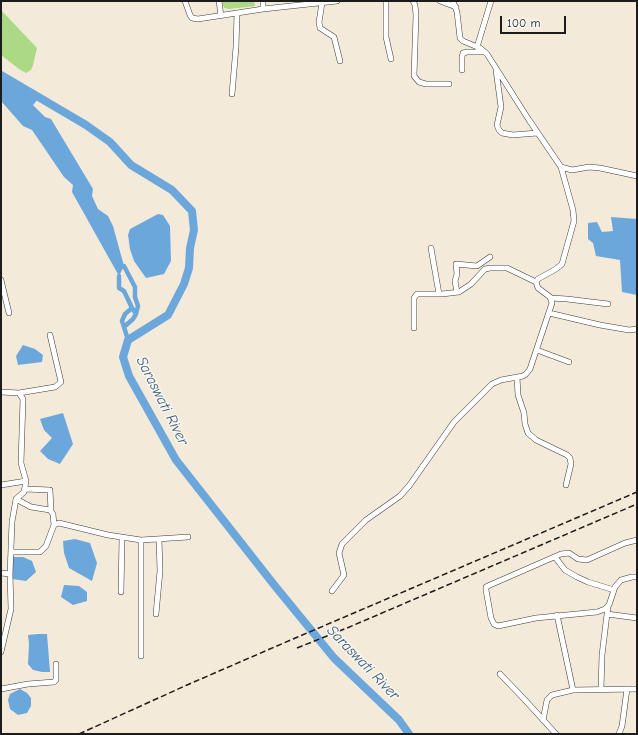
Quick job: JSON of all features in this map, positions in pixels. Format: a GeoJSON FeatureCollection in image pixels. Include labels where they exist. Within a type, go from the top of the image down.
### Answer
{"type":"FeatureCollection","features":[{"type":"Feature","properties":{"kind":"street"},"geometry":{"type":"LineString","coordinates":[[185,1],[192,18],[198,19],[263,9],[335,1]]}},
{"type":"Feature","properties":{"kind":"street"},"geometry":{"type":"LineString","coordinates":[[219,1],[221,16]]}},
{"type":"Feature","properties":{"kind":"street"},"geometry":{"type":"LineString","coordinates":[[263,1],[263,9]]}},
{"type":"Feature","properties":{"kind":"street"},"geometry":{"type":"LineString","coordinates":[[386,1],[386,37],[391,59]]}},
{"type":"Feature","properties":{"kind":"street"},"geometry":{"type":"LineString","coordinates":[[413,1],[416,15],[414,76],[419,82],[426,84],[449,84]]}},
{"type":"Feature","properties":{"kind":"street"},"geometry":{"type":"LineString","coordinates":[[440,1],[456,7]]}},
{"type":"Feature","properties":{"kind":"street"},"geometry":{"type":"LineString","coordinates":[[453,1],[456,7],[460,38],[484,52],[561,167],[573,210],[574,220],[562,264],[538,279],[536,282]]}},
{"type":"Feature","properties":{"kind":"street"},"geometry":{"type":"LineString","coordinates":[[477,47],[491,1]]}},
{"type":"Feature","properties":{"kind":"street"},"geometry":{"type":"LineString","coordinates":[[322,2],[319,22],[320,28],[334,37],[340,61]]}},
{"type":"Feature","properties":{"kind":"street"},"geometry":{"type":"LineString","coordinates":[[232,94],[237,13]]}},
{"type":"Feature","properties":{"kind":"street"},"geometry":{"type":"LineString","coordinates":[[462,70],[463,53],[484,52]]}},
{"type":"Feature","properties":{"kind":"street"},"geometry":{"type":"LineString","coordinates":[[496,69],[501,107],[497,125],[499,130],[502,133],[513,135],[537,133]]}},
{"type":"Feature","properties":{"kind":"street"},"geometry":{"type":"LineString","coordinates":[[561,167],[572,170],[589,167],[600,168],[637,176]]}},
{"type":"Feature","properties":{"kind":"street"},"geometry":{"type":"LineString","coordinates":[[431,248],[439,294]]}},
{"type":"Feature","properties":{"kind":"street"},"geometry":{"type":"LineString","coordinates":[[457,292],[455,281],[457,274],[456,264],[478,266],[490,257]]}},
{"type":"Feature","properties":{"kind":"street"},"geometry":{"type":"LineString","coordinates":[[414,328],[414,296],[419,294],[457,292],[471,284],[483,271],[490,268],[507,268],[536,282],[538,288],[551,298],[608,304]]}},
{"type":"Feature","properties":{"kind":"street"},"geometry":{"type":"LineString","coordinates":[[1,280],[9,313]]}},
{"type":"Feature","properties":{"kind":"street"},"geometry":{"type":"LineString","coordinates":[[332,591],[344,575],[339,553],[342,544],[366,520],[400,496],[409,486],[454,422],[487,388],[501,380],[523,376],[528,372],[537,350],[552,303],[551,298]]}},
{"type":"Feature","properties":{"kind":"street"},"geometry":{"type":"LineString","coordinates":[[549,312],[600,325],[629,330],[637,329]]}},
{"type":"Feature","properties":{"kind":"street"},"geometry":{"type":"LineString","coordinates":[[1,392],[19,393],[56,387],[61,382],[50,335]]}},
{"type":"Feature","properties":{"kind":"street"},"geometry":{"type":"LineString","coordinates":[[537,350],[569,362]]}},
{"type":"Feature","properties":{"kind":"street"},"geometry":{"type":"LineString","coordinates":[[517,377],[518,395],[524,413],[528,433],[536,440],[567,455],[570,458],[571,464],[566,485]]}},
{"type":"Feature","properties":{"kind":"street"},"geometry":{"type":"LineString","coordinates":[[1,652],[11,609],[10,574],[12,522],[16,499],[24,492],[26,481],[21,463],[23,399],[19,393]]}},
{"type":"Feature","properties":{"kind":"street"},"geometry":{"type":"LineString","coordinates":[[1,485],[26,481]]}},
{"type":"Feature","properties":{"kind":"street"},"geometry":{"type":"LineString","coordinates":[[11,552],[40,552],[46,546],[54,525],[53,514],[51,511],[51,493],[49,490],[25,489]]}},
{"type":"Feature","properties":{"kind":"street"},"geometry":{"type":"LineString","coordinates":[[16,499],[32,507],[51,511]]}},
{"type":"Feature","properties":{"kind":"street"},"geometry":{"type":"LineString","coordinates":[[54,525],[62,523],[108,536],[141,540],[188,536]]}},
{"type":"Feature","properties":{"kind":"street"},"geometry":{"type":"LineString","coordinates":[[121,592],[122,538]]}},
{"type":"Feature","properties":{"kind":"street"},"geometry":{"type":"LineString","coordinates":[[156,614],[160,571],[158,539]]}},
{"type":"Feature","properties":{"kind":"street"},"geometry":{"type":"LineString","coordinates":[[141,540],[142,656]]}},
{"type":"Feature","properties":{"kind":"street"},"geometry":{"type":"LineString","coordinates":[[609,605],[605,609],[597,612],[518,620],[502,625],[494,624],[491,618],[486,587],[494,582],[561,554],[568,553],[578,559],[587,560],[625,543],[637,540]]}},
{"type":"Feature","properties":{"kind":"street"},"geometry":{"type":"LineString","coordinates":[[555,557],[566,570],[577,577],[614,590]]}},
{"type":"Feature","properties":{"kind":"street"},"geometry":{"type":"LineString","coordinates":[[1,573],[10,574]]}},
{"type":"Feature","properties":{"kind":"street"},"geometry":{"type":"LineString","coordinates":[[601,689],[602,655],[609,605],[614,590],[621,580],[637,577]]}},
{"type":"Feature","properties":{"kind":"street"},"geometry":{"type":"LineString","coordinates":[[607,614],[637,618]]}},
{"type":"Feature","properties":{"kind":"street"},"geometry":{"type":"LineString","coordinates":[[557,615],[573,690]]}},
{"type":"Feature","properties":{"kind":"street"},"geometry":{"type":"LineString","coordinates":[[1,689],[28,684],[54,682],[56,680],[56,664]]}},
{"type":"Feature","properties":{"kind":"street"},"geometry":{"type":"LineString","coordinates":[[500,674],[556,734]]}},
{"type":"Feature","properties":{"kind":"street"},"geometry":{"type":"LineString","coordinates":[[543,720],[547,700],[552,695],[573,690],[637,688]]}},
{"type":"Feature","properties":{"kind":"street"},"geometry":{"type":"LineString","coordinates":[[619,734],[622,726],[627,689]]}},
{"type":"Feature","properties":{"kind":"green space"},"geometry":{"type":"Polygon","coordinates":[[[222,1],[254,1],[255,6],[229,9],[224,8],[222,1]]]}},
{"type":"Feature","properties":{"kind":"green space"},"geometry":{"type":"Polygon","coordinates":[[[1,10],[37,48],[31,70],[26,73],[1,55],[1,10]]]}},
{"type":"Feature","properties":{"kind":"water"},"geometry":{"type":"Polygon","coordinates":[[[1,80],[15,83],[39,98],[33,105],[45,117],[51,119],[93,189],[92,196],[98,209],[108,216],[113,226],[124,266],[119,276],[72,192],[73,185],[64,177],[32,130],[23,126],[1,101],[1,80]]]}},
{"type":"Feature","properties":{"kind":"water"},"geometry":{"type":"Polygon","coordinates":[[[158,214],[163,215],[170,226],[171,261],[164,274],[146,278],[134,261],[128,235],[130,229],[158,214]]]}},
{"type":"Feature","properties":{"kind":"water"},"geometry":{"type":"Polygon","coordinates":[[[611,217],[637,219],[637,295],[622,292],[620,260],[596,256],[593,243],[588,239],[588,223],[597,222],[602,232],[613,231],[611,217]]]}},
{"type":"Feature","properties":{"kind":"water"},"geometry":{"type":"Polygon","coordinates":[[[23,345],[35,349],[43,355],[42,362],[18,365],[16,356],[23,345]]]}},
{"type":"Feature","properties":{"kind":"water"},"geometry":{"type":"Polygon","coordinates":[[[63,413],[73,444],[60,464],[48,459],[40,451],[52,438],[44,430],[40,419],[63,413]]]}},
{"type":"Feature","properties":{"kind":"water"},"geometry":{"type":"Polygon","coordinates":[[[75,539],[90,543],[97,563],[92,581],[69,568],[64,553],[63,541],[75,539]]]}},
{"type":"Feature","properties":{"kind":"water"},"geometry":{"type":"Polygon","coordinates":[[[12,557],[23,557],[32,561],[36,572],[26,581],[12,579],[12,557]]]}},
{"type":"Feature","properties":{"kind":"water"},"geometry":{"type":"Polygon","coordinates":[[[64,585],[79,586],[87,592],[87,601],[73,605],[61,597],[64,585]]]}},
{"type":"Feature","properties":{"kind":"water"},"geometry":{"type":"Polygon","coordinates":[[[47,634],[50,672],[33,670],[28,664],[28,635],[47,634]]]}},
{"type":"Feature","properties":{"kind":"water"},"geometry":{"type":"Polygon","coordinates":[[[20,689],[27,693],[31,698],[31,706],[27,713],[18,715],[10,709],[8,700],[10,694],[20,689]]]}},
{"type":"Feature","properties":{"kind":"waterway","name":"Saraswati River"},"geometry":{"type":"LineString","coordinates":[[1,75],[86,125],[110,142],[131,165],[172,190],[192,211],[194,230],[190,248],[189,268],[184,284],[168,315],[128,340],[123,357],[129,376],[176,460],[275,586],[334,658],[399,720],[409,734]]}},
{"type":"Feature","properties":{"kind":"waterway"},"geometry":{"type":"LineString","coordinates":[[124,266],[135,287],[135,297],[138,306],[133,319],[124,327],[128,340]]}},
{"type":"Feature","properties":{"kind":"waterway"},"geometry":{"type":"LineString","coordinates":[[119,276],[119,288],[124,291],[136,314]]}},
{"type":"Feature","properties":{"kind":"waterway"},"geometry":{"type":"LineString","coordinates":[[124,327],[122,321],[125,314],[132,308]]}},
{"type":"Feature","properties":{"kind":"railway"},"geometry":{"type":"LineString","coordinates":[[79,734],[293,639],[637,492]]}},
{"type":"Feature","properties":{"kind":"railway"},"geometry":{"type":"LineString","coordinates":[[297,648],[637,504]]}}]}
